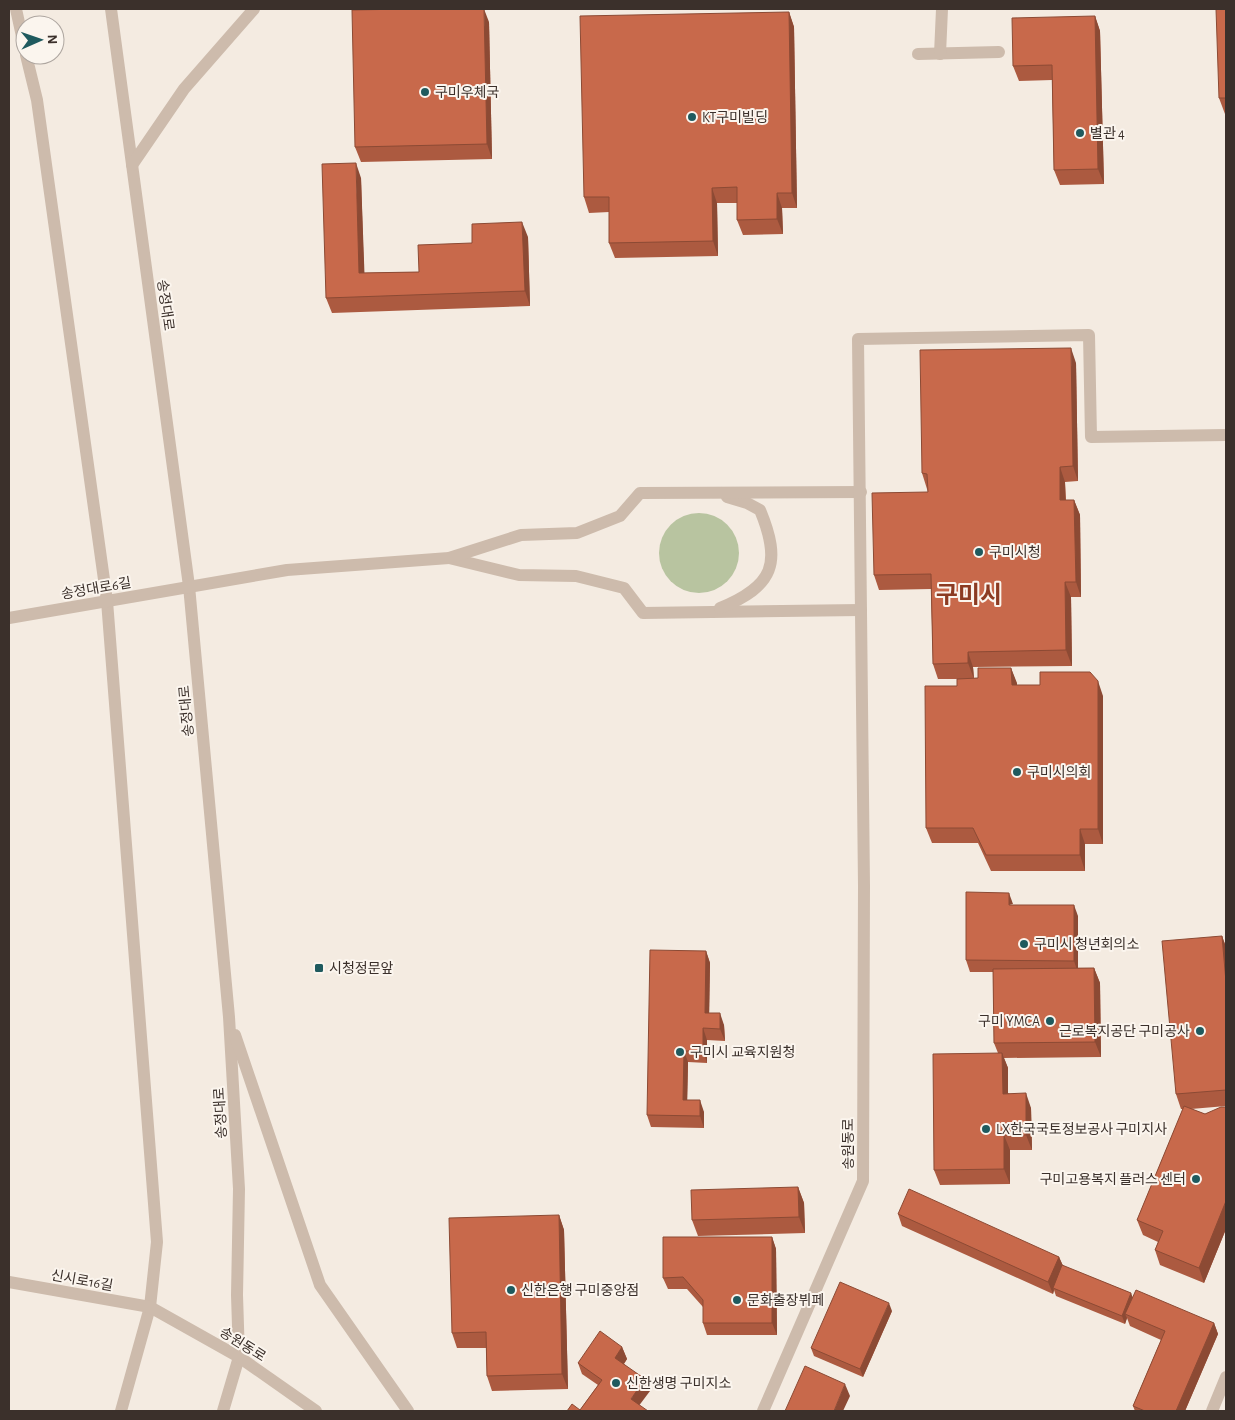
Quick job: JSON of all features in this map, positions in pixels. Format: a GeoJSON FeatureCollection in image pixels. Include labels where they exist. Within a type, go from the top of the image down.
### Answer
{"type":"FeatureCollection","features":[{"type":"Feature","properties":{"kind":"street","name":"송정대로"},"geometry":{"type":"LineString","coordinates":[[111,9],[189,586],[229,1017],[239,1189],[237,1295],[239,1358],[223,1411]]}},
{"type":"Feature","properties":{"kind":"street"},"geometry":{"type":"LineString","coordinates":[[132,165],[184,89],[254,9]]}},
{"type":"Feature","properties":{"kind":"street"},"geometry":{"type":"LineString","coordinates":[[940,54],[942,9]]}},
{"type":"Feature","properties":{"kind":"street"},"geometry":{"type":"LineString","coordinates":[[918,54],[999,52]]}},
{"type":"Feature","properties":{"kind":"street"},"geometry":{"type":"LineString","coordinates":[[28,65],[37,100],[108,601],[158,1242],[150,1307],[121,1411]]}},
{"type":"Feature","properties":{"kind":"street","name":"송원동로"},"geometry":{"type":"LineString","coordinates":[[763,1411],[863,1181],[864,886],[858,339],[1089,335],[1091,437],[1226,435]]}},
{"type":"Feature","properties":{"kind":"street"},"geometry":{"type":"LineString","coordinates":[[712,492],[747,503],[760,510],[774,554],[768,571],[759,584],[745,598],[712,612]]}},
{"type":"Feature","properties":{"kind":"street"},"geometry":{"type":"LineString","coordinates":[[449,558],[521,535],[577,533],[620,516],[640,494],[861,492]]}},
{"type":"Feature","properties":{"kind":"street"},"geometry":{"type":"LineString","coordinates":[[449,558],[519,575],[576,576],[624,588],[643,613],[861,610]]}},
{"type":"Feature","properties":{"kind":"street","name":"송정대로6길"},"geometry":{"type":"LineString","coordinates":[[9,618],[287,570],[449,558]]}},
{"type":"Feature","properties":{"kind":"street"},"geometry":{"type":"LineString","coordinates":[[229,1017],[320,1285],[408,1411]]}},
{"type":"Feature","properties":{"kind":"street","name":"신시로16길"},"geometry":{"type":"LineString","coordinates":[[9,1282],[150,1307]]}},
{"type":"Feature","properties":{"kind":"street","name":"송원동로"},"geometry":{"type":"LineString","coordinates":[[150,1307],[239,1358],[316,1411]]}},
{"type":"Feature","properties":{"kind":"street"},"geometry":{"type":"LineString","coordinates":[[1212,1411],[1226,1377]]}},
{"type":"Feature","properties":{"kind":"green space"},"geometry":{"type":"Polygon","coordinates":[[[691,513],[707,513],[728,524],[739,545],[739,561],[728,582],[707,593],[691,593],[677,587],[665,575],[659,561],[659,545],[665,531],[677,519],[691,513]]]}},
{"type":"Feature","properties":{"kind":"building","name":"구미우체국"},"geometry":{"type":"Polygon","coordinates":[[[484,9],[487,144],[355,147],[352,10],[484,9]]]}},
{"type":"Feature","properties":{"kind":"building"},"geometry":{"type":"Polygon","coordinates":[[[1216,9],[1226,9],[1226,98],[1219,98],[1216,9]]]}},
{"type":"Feature","properties":{"kind":"building","name":"KT구미빌딩"},"geometry":{"type":"Polygon","coordinates":[[[789,12],[792,193],[777,193],[777,219],[737,220],[737,187],[712,188],[713,241],[609,243],[609,197],[584,197],[580,16],[789,12]]]}},
{"type":"Feature","properties":{"kind":"building","name":"별관 4"},"geometry":{"type":"Polygon","coordinates":[[[1095,16],[1098,169],[1054,170],[1052,65],[1013,66],[1012,18],[1095,16]]]}},
{"type":"Feature","properties":{"kind":"building"},"geometry":{"type":"Polygon","coordinates":[[[356,163],[359,273],[419,272],[418,245],[472,243],[472,224],[522,222],[525,291],[326,298],[322,164],[356,163]]]}},
{"type":"Feature","properties":{"kind":"building","name":"구미시청"},"geometry":{"type":"Polygon","coordinates":[[[1071,348],[1073,466],[1060,467],[1060,500],[1074,500],[1076,582],[1065,582],[1066,650],[968,652],[968,663],[933,664],[931,574],[874,575],[872,493],[928,492],[927,474],[922,473],[920,350],[1071,348]]]}},
{"type":"Feature","properties":{"kind":"building","name":"구미시의회"},"geometry":{"type":"Polygon","coordinates":[[[978,668],[1011,668],[1012,685],[1040,685],[1040,672],[1090,672],[1098,681],[1098,829],[1080,829],[1080,855],[986,855],[973,828],[926,828],[925,686],[957,686],[957,679],[978,678],[978,668]]]}},
{"type":"Feature","properties":{"kind":"building","name":"구미시 청년회의소"},"geometry":{"type":"Polygon","coordinates":[[[966,892],[1009,893],[1009,905],[1074,905],[1074,961],[966,960],[966,892]]]}},
{"type":"Feature","properties":{"kind":"building","name":"근로복지공단 구미공사"},"geometry":{"type":"Polygon","coordinates":[[[1222,936],[1226,982],[1226,1090],[1176,1094],[1162,941],[1222,936]]]}},
{"type":"Feature","properties":{"kind":"building","name":"구미시 교육지원청"},"geometry":{"type":"Polygon","coordinates":[[[650,950],[706,951],[705,1013],[720,1013],[720,1029],[703,1028],[703,1051],[684,1051],[683,1100],[700,1100],[700,1116],[647,1115],[650,950]]]}},
{"type":"Feature","properties":{"kind":"building","name":"구미 YMCA"},"geometry":{"type":"Polygon","coordinates":[[[1094,968],[1095,1042],[994,1043],[993,969],[1094,968]]]}},
{"type":"Feature","properties":{"kind":"building","name":"LX한국국토정보공사 구미지사"},"geometry":{"type":"Polygon","coordinates":[[[1002,1053],[1003,1094],[1026,1093],[1026,1135],[1004,1135],[1004,1169],[934,1170],[933,1054],[1002,1053]]]}},
{"type":"Feature","properties":{"kind":"building","name":"구미고용복지 플러스 센터"},"geometry":{"type":"Polygon","coordinates":[[[1184,1106],[1205,1114],[1221,1107],[1226,1107],[1226,1201],[1199,1268],[1155,1250],[1163,1231],[1137,1220],[1184,1106]]]}},
{"type":"Feature","properties":{"kind":"building"},"geometry":{"type":"Polygon","coordinates":[[[798,1187],[799,1217],[692,1220],[691,1190],[798,1187]]]}},
{"type":"Feature","properties":{"kind":"building"},"geometry":{"type":"Polygon","coordinates":[[[909,1189],[1059,1257],[1048,1282],[898,1214],[909,1189]]]}},
{"type":"Feature","properties":{"kind":"building","name":"신한은행 구미중앙점"},"geometry":{"type":"Polygon","coordinates":[[[559,1215],[562,1374],[487,1376],[486,1332],[452,1333],[449,1218],[559,1215]]]}},
{"type":"Feature","properties":{"kind":"building","name":"문화출장뷔페"},"geometry":{"type":"Polygon","coordinates":[[[663,1237],[772,1237],[772,1323],[703,1323],[703,1300],[683,1277],[663,1278],[663,1237]]]}},
{"type":"Feature","properties":{"kind":"building"},"geometry":{"type":"Polygon","coordinates":[[[1062,1265],[1131,1293],[1122,1316],[1053,1288],[1062,1265]]]}},
{"type":"Feature","properties":{"kind":"building"},"geometry":{"type":"Polygon","coordinates":[[[840,1282],[889,1303],[860,1369],[811,1348],[840,1282]]]}},
{"type":"Feature","properties":{"kind":"building"},"geometry":{"type":"Polygon","coordinates":[[[1136,1290],[1214,1323],[1176,1411],[1145,1411],[1133,1406],[1165,1331],[1125,1314],[1136,1290]]]}},
{"type":"Feature","properties":{"kind":"building","name":"신한생명 구미지소"},"geometry":{"type":"Polygon","coordinates":[[[600,1331],[622,1347],[615,1358],[645,1379],[631,1399],[648,1411],[567,1411],[572,1404],[580,1410],[602,1380],[578,1363],[600,1331]]]}},
{"type":"Feature","properties":{"kind":"building"},"geometry":{"type":"Polygon","coordinates":[[[805,1366],[845,1384],[834,1411],[785,1411],[805,1366]]]}},
{"type":"Feature","properties":{"kind":"place","name":"구미우체국"},"geometry":{"type":"Point","coordinates":[425,92]}},
{"type":"Feature","properties":{"kind":"place","name":"KT구미빌딩"},"geometry":{"type":"Point","coordinates":[692,117]}},
{"type":"Feature","properties":{"kind":"place","name":"별관 4"},"geometry":{"type":"Point","coordinates":[1080,133]}},
{"type":"Feature","properties":{"kind":"place","name":"구미시청"},"geometry":{"type":"Point","coordinates":[979,552]}},
{"type":"Feature","properties":{"kind":"place","name":"구미시의회"},"geometry":{"type":"Point","coordinates":[1017,772]}},
{"type":"Feature","properties":{"kind":"place","name":"구미시 청년회의소"},"geometry":{"type":"Point","coordinates":[1024,944]}},
{"type":"Feature","properties":{"kind":"place","name":"시청정문앞"},"geometry":{"type":"Point","coordinates":[319,968]}},
{"type":"Feature","properties":{"kind":"place","name":"구미 YMCA"},"geometry":{"type":"Point","coordinates":[1050,1021]}},
{"type":"Feature","properties":{"kind":"place","name":"근로복지공단 구미공사"},"geometry":{"type":"Point","coordinates":[1200,1031]}},
{"type":"Feature","properties":{"kind":"place","name":"구미시 교육지원청"},"geometry":{"type":"Point","coordinates":[680,1052]}},
{"type":"Feature","properties":{"kind":"place","name":"LX한국국토정보공사 구미지사"},"geometry":{"type":"Point","coordinates":[986,1129]}},
{"type":"Feature","properties":{"kind":"place","name":"구미고용복지 플러스 센터"},"geometry":{"type":"Point","coordinates":[1196,1179]}},
{"type":"Feature","properties":{"kind":"place","name":"신한은행 구미중앙점"},"geometry":{"type":"Point","coordinates":[511,1290]}},
{"type":"Feature","properties":{"kind":"place","name":"문화출장뷔페"},"geometry":{"type":"Point","coordinates":[737,1300]}},
{"type":"Feature","properties":{"kind":"place","name":"신한생명 구미지소"},"geometry":{"type":"Point","coordinates":[616,1383]}},
{"type":"Feature","properties":{"kind":"district","name":"구미시"},"geometry":{"type":"Point","coordinates":[969,595]}}]}
